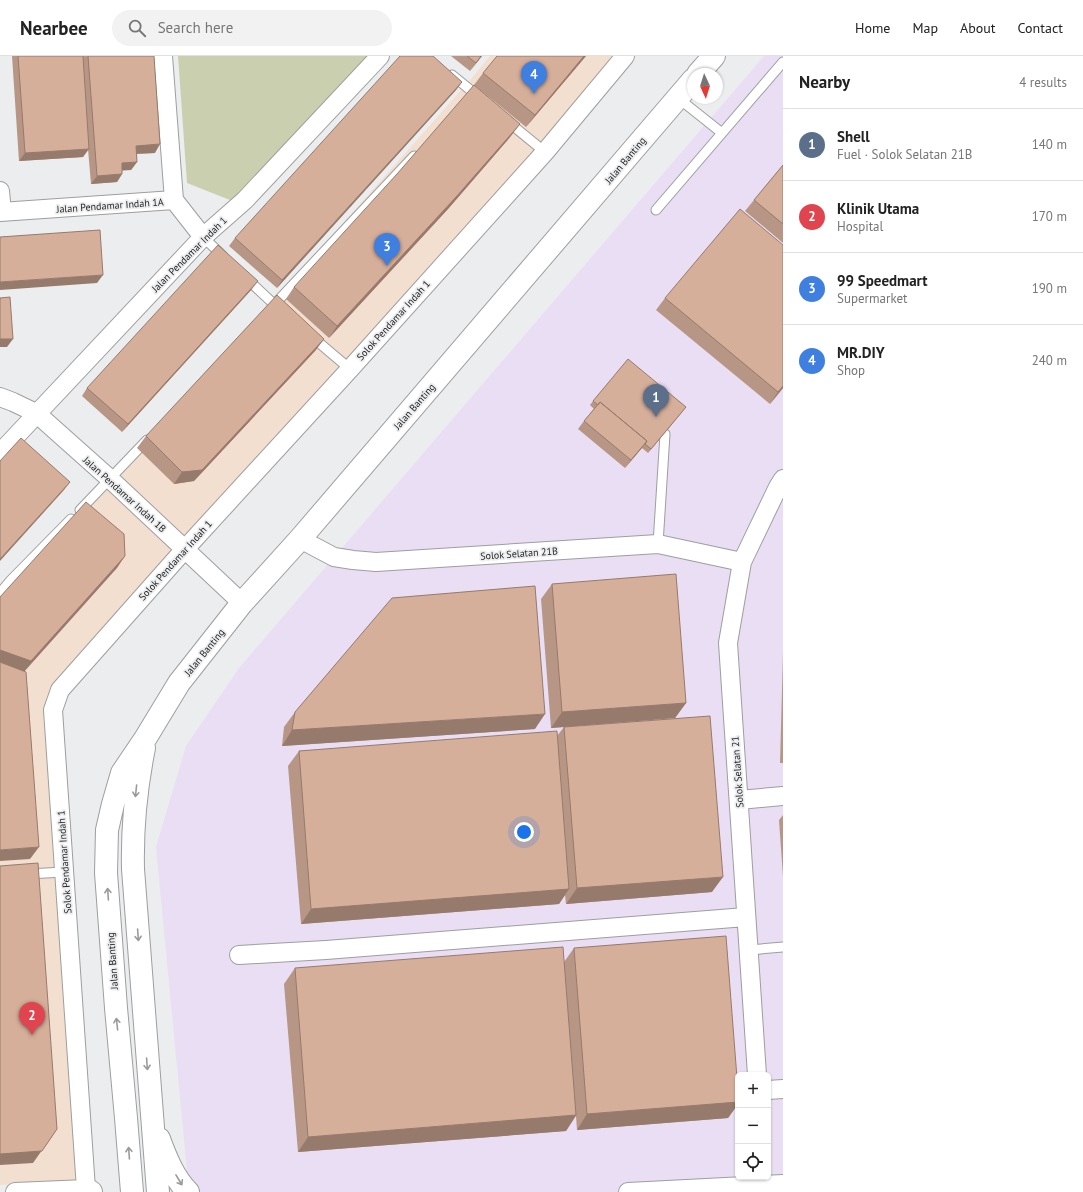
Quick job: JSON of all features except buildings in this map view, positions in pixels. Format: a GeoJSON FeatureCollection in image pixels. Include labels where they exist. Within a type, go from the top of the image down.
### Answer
{"type":"FeatureCollection","features":[{"type":"Feature","properties":{"kind":"main road"},"geometry":{"type":"LineString","coordinates":[[703,68],[714,56]]}},
{"type":"Feature","properties":{"kind":"main road","name":"Jalan Banting"},"geometry":{"type":"LineString","coordinates":[[132,1192],[106,873],[107,830],[122,773],[145,739],[179,683],[242,603],[300,539],[687,87]]}},
{"type":"Feature","properties":{"kind":"main road","name":"Jalan Banting"},"geometry":{"type":"LineString","coordinates":[[145,739],[137,779],[132,843],[158,1192]]}},
{"type":"Feature","properties":{"kind":"main road"},"geometry":{"type":"LineString","coordinates":[[152,1120],[167,1160],[182,1186],[188,1192]]}},
{"type":"Feature","properties":{"kind":"street"},"geometry":{"type":"LineString","coordinates":[[163,56],[174,200]]}},
{"type":"Feature","properties":{"kind":"street","name":"Solok Pendamar Indah 1"},"geometry":{"type":"LineString","coordinates":[[89,1190],[53,710],[60,690],[185,549],[350,369],[545,152],[625,56]]}},
{"type":"Feature","properties":{"kind":"street","name":"Jalan Pendamar Indah 1"},"geometry":{"type":"LineString","coordinates":[[0,453],[203,237],[245,200],[375,58]]}},
{"type":"Feature","properties":{"kind":"street"},"geometry":{"type":"LineString","coordinates":[[0,192],[1,212]]}},
{"type":"Feature","properties":{"kind":"street","name":"Jalan Pendamar Indah 1A"},"geometry":{"type":"LineString","coordinates":[[1,212],[174,200],[203,237]]}},
{"type":"Feature","properties":{"kind":"street","name":"Jalan Pendamar Indah 1B"},"geometry":{"type":"LineString","coordinates":[[0,397],[36,413],[110,479],[242,603]]}},
{"type":"Feature","properties":{"kind":"street","name":"Solok Selatan 21"},"geometry":{"type":"LineString","coordinates":[[757,1072],[728,643],[742,562],[783,479]]}},
{"type":"Feature","properties":{"kind":"street","name":"Solok Selatan 21B"},"geometry":{"type":"LineString","coordinates":[[300,539],[334,557],[376,562],[658,544],[742,562]]}},
{"type":"Feature","properties":{"kind":"street"},"geometry":{"type":"LineString","coordinates":[[739,800],[783,796]]}},
{"type":"Feature","properties":{"kind":"street"},"geometry":{"type":"LineString","coordinates":[[239,955],[326,950],[746,917]]}},
{"type":"Feature","properties":{"kind":"street"},"geometry":{"type":"LineString","coordinates":[[771,1090],[783,1089]]}},
{"type":"Feature","properties":{"kind":"street"},"geometry":{"type":"LineString","coordinates":[[628,1192],[783,1184]]}},
{"type":"Feature","properties":{"kind":"street"},"geometry":{"type":"LineString","coordinates":[[15,1192],[89,1190]]}},
{"type":"Feature","properties":{"kind":"lane"},"geometry":{"type":"LineString","coordinates":[[656,210],[783,62]]}},
{"type":"Feature","properties":{"kind":"lane"},"geometry":{"type":"LineString","coordinates":[[444,69],[470,94],[485,102]]}},
{"type":"Feature","properties":{"kind":"lane"},"geometry":{"type":"LineString","coordinates":[[678,98],[722,133]]}},
{"type":"Feature","properties":{"kind":"lane"},"geometry":{"type":"LineString","coordinates":[[503,117],[545,152]]}},
{"type":"Feature","properties":{"kind":"lane"},"geometry":{"type":"LineString","coordinates":[[263,316],[421,148]]}},
{"type":"Feature","properties":{"kind":"lane"},"geometry":{"type":"LineString","coordinates":[[203,237],[286,315]]}},
{"type":"Feature","properties":{"kind":"lane"},"geometry":{"type":"LineString","coordinates":[[303,329],[350,369]]}},
{"type":"Feature","properties":{"kind":"lane"},"geometry":{"type":"LineString","coordinates":[[0,593],[154,433]]}},
{"type":"Feature","properties":{"kind":"lane"},"geometry":{"type":"LineString","coordinates":[[658,544],[665,434]]}},
{"type":"Feature","properties":{"kind":"lane"},"geometry":{"type":"LineString","coordinates":[[22,874],[64,872]]}},
{"type":"Feature","properties":{"kind":"lane"},"geometry":{"type":"LineString","coordinates":[[749,950],[783,948]]}},
{"type":"Feature","properties":{"kind":"shaded area"},"geometry":{"type":"Polygon","coordinates":[[[490,56],[613,56],[534,152],[52,687],[77,1182],[0,1185],[0,599],[13,583],[108,488],[490,56]]]}},
{"type":"Feature","properties":{"kind":"shaded area"},"geometry":{"type":"Polygon","coordinates":[[[764,56],[783,56],[783,1192],[189,1192],[156,847],[186,746],[239,668],[764,56]]]}},
{"type":"Feature","properties":{"kind":"green space"},"geometry":{"type":"Polygon","coordinates":[[[178,56],[370,56],[235,202],[187,183],[178,56]]]}},
{"type":"Feature","properties":{"kind":"place","name":"MR.DIY"},"geometry":{"type":"Point","coordinates":[534,94]}},
{"type":"Feature","properties":{"kind":"place","name":"99 Speedmart"},"geometry":{"type":"Point","coordinates":[387,266]}},
{"type":"Feature","properties":{"kind":"place","name":"Shell"},"geometry":{"type":"Point","coordinates":[656,417]}},
{"type":"Feature","properties":{"kind":"place","name":"Klinik Utama"},"geometry":{"type":"Point","coordinates":[32,1035]}}]}
